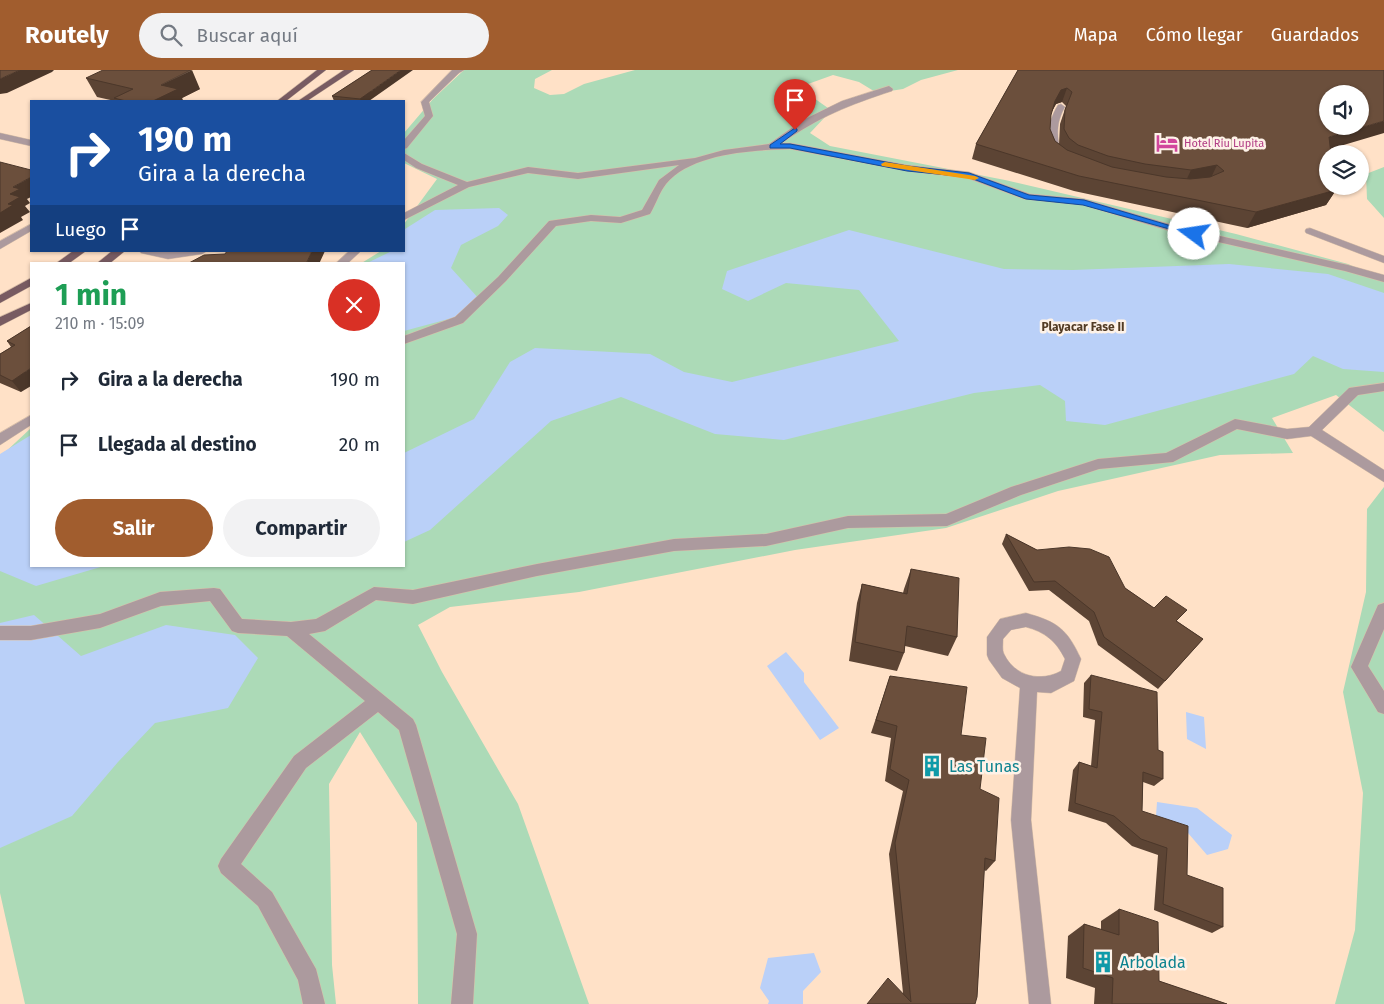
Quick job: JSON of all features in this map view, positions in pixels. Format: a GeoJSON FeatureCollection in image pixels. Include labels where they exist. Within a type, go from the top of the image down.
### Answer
{"type":"FeatureCollection","features":[{"type":"Feature","properties":{"kind":"main road"},"geometry":{"type":"LineString","coordinates":[[283,100],[322,70]]}},
{"type":"Feature","properties":{"kind":"main road"},"geometry":{"type":"LineString","coordinates":[[304,100],[350,70]]}},
{"type":"Feature","properties":{"kind":"main road"},"geometry":{"type":"LineString","coordinates":[[63,262],[79,252]]}},
{"type":"Feature","properties":{"kind":"main road"},"geometry":{"type":"LineString","coordinates":[[104,262],[119,252]]}},
{"type":"Feature","properties":{"kind":"main road"},"geometry":{"type":"LineString","coordinates":[[0,300],[30,282]]}},
{"type":"Feature","properties":{"kind":"main road"},"geometry":{"type":"LineString","coordinates":[[0,322],[30,307]]}},
{"type":"Feature","properties":{"kind":"street"},"geometry":{"type":"LineString","coordinates":[[405,145],[429,116],[425,102],[456,71],[460,70]]}},
{"type":"Feature","properties":{"kind":"street"},"geometry":{"type":"LineString","coordinates":[[772,146],[806,122],[845,104],[889,89]]}},
{"type":"Feature","properties":{"kind":"street"},"geometry":{"type":"LineString","coordinates":[[1061,107],[1055,115],[1052,142],[1056,154],[1065,163]]}},
{"type":"Feature","properties":{"kind":"street"},"geometry":{"type":"LineString","coordinates":[[0,136],[30,143]]}},
{"type":"Feature","properties":{"kind":"street"},"geometry":{"type":"LineString","coordinates":[[405,216],[466,185],[528,170],[578,176],[704,158],[755,147],[790,146],[907,168],[969,175],[1028,197],[1084,202],[1174,229],[1348,268],[1384,279]]}},
{"type":"Feature","properties":{"kind":"street"},"geometry":{"type":"LineString","coordinates":[[405,157],[420,166],[466,185]]}},
{"type":"Feature","properties":{"kind":"street"},"geometry":{"type":"LineString","coordinates":[[405,340],[458,320],[502,279],[553,223],[591,218],[622,220],[646,212],[665,179],[684,167],[704,158]]}},
{"type":"Feature","properties":{"kind":"street"},"geometry":{"type":"LineString","coordinates":[[0,246],[30,228]]}},
{"type":"Feature","properties":{"kind":"street"},"geometry":{"type":"LineString","coordinates":[[1310,231],[1384,260]]}},
{"type":"Feature","properties":{"kind":"street"},"geometry":{"type":"LineString","coordinates":[[150,252],[168,256],[195,252]]}},
{"type":"Feature","properties":{"kind":"street"},"geometry":{"type":"LineString","coordinates":[[342,262],[355,252]]}},
{"type":"Feature","properties":{"kind":"street"},"geometry":{"type":"LineString","coordinates":[[0,633],[31,634],[90,623],[160,599],[214,594],[238,626],[291,629],[319,626],[374,593],[413,597],[536,570],[674,545],[766,540],[848,522],[947,520],[1016,491],[1098,464],[1168,458],[1235,424],[1288,434],[1313,431],[1354,390],[1384,387]]}},
{"type":"Feature","properties":{"kind":"street"},"geometry":{"type":"LineString","coordinates":[[0,440],[30,420]]}},
{"type":"Feature","properties":{"kind":"street"},"geometry":{"type":"LineString","coordinates":[[1313,431],[1384,477]]}},
{"type":"Feature","properties":{"kind":"street"},"geometry":{"type":"LineString","coordinates":[[1384,610],[1360,667],[1384,706]]}},
{"type":"Feature","properties":{"kind":"street"},"geometry":{"type":"LineString","coordinates":[[1026,620],[1047,626],[1065,640],[1073,659],[1068,676],[1051,685],[1029,684],[1008,672],[995,655],[995,637],[1006,624],[1026,620]]}},
{"type":"Feature","properties":{"kind":"street"},"geometry":{"type":"LineString","coordinates":[[291,629],[407,725],[467,934],[462,1004]]}},
{"type":"Feature","properties":{"kind":"street"},"geometry":{"type":"LineString","coordinates":[[1029,684],[1021,820],[1040,1004]]}},
{"type":"Feature","properties":{"kind":"street"},"geometry":{"type":"LineString","coordinates":[[314,1004],[308,977],[265,898],[228,866],[300,762],[378,701]]}},
{"type":"Feature","properties":{"kind":"green space"},"geometry":{"type":"Polygon","coordinates":[[[464,70],[552,70],[535,79],[534,88],[550,95],[564,94],[584,84],[635,70],[958,70],[921,80],[903,89],[877,93],[859,82],[833,75],[808,84],[811,96],[828,108],[826,116],[810,133],[830,146],[1005,180],[1236,234],[1348,264],[1384,280],[1384,432],[1336,395],[1272,418],[1293,453],[1220,455],[1058,491],[946,528],[795,550],[579,592],[450,607],[418,625],[442,672],[518,804],[589,1004],[418,1004],[417,823],[360,732],[329,784],[332,965],[336,1004],[25,1004],[0,893],[0,457],[30,429],[30,567],[405,567],[405,262],[363,262],[379,252],[405,252],[405,223],[437,179],[405,163],[405,132],[433,99],[464,70]]]}},
{"type":"Feature","properties":{"kind":"green space"},"geometry":{"type":"Polygon","coordinates":[[[1384,167],[1384,218],[1367,199],[1367,195],[1369,195],[1369,173],[1384,167]]]}},
{"type":"Feature","properties":{"kind":"green space"},"geometry":{"type":"Polygon","coordinates":[[[1384,487],[1384,1004],[1335,1004],[1355,930],[1363,793],[1343,692],[1366,592],[1367,509],[1384,487]]]}},
{"type":"Feature","properties":{"kind":"water"},"geometry":{"type":"Polygon","coordinates":[[[499,208],[508,215],[498,226],[461,245],[451,268],[480,300],[467,314],[405,331],[405,262],[369,262],[390,252],[405,252],[405,229],[435,210],[499,208]]]}},
{"type":"Feature","properties":{"kind":"water"},"geometry":{"type":"Polygon","coordinates":[[[849,230],[1004,269],[1073,270],[1229,264],[1328,274],[1384,293],[1384,372],[1343,369],[1313,356],[1294,374],[1105,425],[1066,421],[1065,401],[1040,385],[974,393],[784,440],[715,434],[621,397],[551,421],[430,530],[405,542],[405,453],[474,419],[510,362],[535,348],[650,354],[684,372],[732,382],[899,341],[859,290],[786,283],[748,301],[722,289],[727,271],[849,230]]]}},
{"type":"Feature","properties":{"kind":"water"},"geometry":{"type":"Polygon","coordinates":[[[30,436],[30,567],[101,567],[36,586],[0,571],[0,454],[30,436]]]}},
{"type":"Feature","properties":{"kind":"water"},"geometry":{"type":"Polygon","coordinates":[[[34,615],[81,656],[166,625],[235,635],[258,658],[228,708],[155,723],[118,762],[72,816],[0,848],[0,623],[34,615]]]}},
{"type":"Feature","properties":{"kind":"water"},"geometry":{"type":"Polygon","coordinates":[[[786,652],[804,673],[804,682],[839,728],[820,740],[767,666],[786,652]]]}},
{"type":"Feature","properties":{"kind":"water"},"geometry":{"type":"Polygon","coordinates":[[[1186,712],[1204,717],[1206,749],[1187,739],[1186,712]]]}},
{"type":"Feature","properties":{"kind":"water"},"geometry":{"type":"Polygon","coordinates":[[[1157,802],[1197,808],[1232,835],[1228,849],[1207,855],[1188,833],[1156,816],[1157,802]]]}},
{"type":"Feature","properties":{"kind":"water"},"geometry":{"type":"Polygon","coordinates":[[[814,953],[821,972],[803,991],[803,1004],[768,1004],[769,1001],[760,988],[768,958],[814,953]]]}},
{"type":"Feature","properties":{"kind":"building"},"geometry":{"type":"Polygon","coordinates":[[[0,70],[20,70],[0,79],[0,70]]]}},
{"type":"Feature","properties":{"kind":"building"},"geometry":{"type":"Polygon","coordinates":[[[103,70],[191,70],[161,85],[178,89],[155,100],[122,100],[114,98],[133,89],[86,78],[103,70]]]}},
{"type":"Feature","properties":{"kind":"building"},"geometry":{"type":"Polygon","coordinates":[[[372,70],[401,70],[360,99],[332,96],[372,70]]]}},
{"type":"Feature","properties":{"kind":"building","name":"Hotel Riu Lupita"},"geometry":{"type":"Polygon","coordinates":[[[1018,70],[1384,70],[1384,121],[1369,125],[1369,85],[1319,85],[1319,135],[1336,135],[1329,137],[1330,145],[1319,145],[1319,195],[1256,212],[1079,176],[976,144],[1018,70]],[[1067,88],[1061,90],[1051,115],[1050,129],[1055,141],[1067,150],[1112,167],[1166,177],[1190,179],[1210,177],[1224,171],[1217,165],[1191,170],[1145,164],[1108,156],[1078,145],[1069,138],[1064,129],[1065,110],[1072,92],[1067,88]]]}},
{"type":"Feature","properties":{"kind":"building"},"geometry":{"type":"Polygon","coordinates":[[[0,162],[30,170],[30,178],[13,187],[20,189],[10,194],[20,197],[8,204],[13,205],[0,213],[0,162]]]}},
{"type":"Feature","properties":{"kind":"building"},"geometry":{"type":"Polygon","coordinates":[[[226,252],[312,252],[307,262],[191,262],[204,255],[225,254],[226,252]]]}},
{"type":"Feature","properties":{"kind":"building"},"geometry":{"type":"Polygon","coordinates":[[[30,327],[30,369],[12,381],[0,375],[0,354],[15,345],[7,341],[30,327]]]}},
{"type":"Feature","properties":{"kind":"building"},"geometry":{"type":"Polygon","coordinates":[[[1006,534],[1037,550],[1069,547],[1090,549],[1109,557],[1125,588],[1154,608],[1166,596],[1187,610],[1176,621],[1203,639],[1165,681],[1104,637],[1094,612],[1055,581],[1034,582],[1006,534]]]}},
{"type":"Feature","properties":{"kind":"building"},"geometry":{"type":"Polygon","coordinates":[[[911,569],[959,578],[957,637],[907,626],[904,653],[855,642],[862,584],[907,594],[911,569]]]}},
{"type":"Feature","properties":{"kind":"building"},"geometry":{"type":"Polygon","coordinates":[[[1091,675],[1157,692],[1158,750],[1163,752],[1163,779],[1143,772],[1142,811],[1188,826],[1187,875],[1223,888],[1223,927],[1163,904],[1167,848],[1141,839],[1114,816],[1075,803],[1079,762],[1097,768],[1102,712],[1089,709],[1091,675]]]}},
{"type":"Feature","properties":{"kind":"building"},"geometry":{"type":"Polygon","coordinates":[[[890,676],[967,687],[961,735],[986,738],[980,789],[999,798],[995,861],[985,858],[977,997],[975,1004],[867,1004],[888,978],[911,1002],[895,843],[909,780],[890,769],[897,726],[876,720],[890,676]]]}},
{"type":"Feature","properties":{"kind":"building"},"geometry":{"type":"Polygon","coordinates":[[[1119,909],[1158,922],[1159,981],[1227,1004],[1112,1004],[1113,978],[1083,968],[1084,924],[1119,935],[1119,909]]]}},
{"type":"Feature","properties":{"kind":"slow traffic"},"geometry":{"type":"LineString","coordinates":[[885,164],[969,175],[975,178]]}},
{"type":"Feature","properties":{"kind":"place","name":"Hotel Riu Lupita"},"geometry":{"type":"Point","coordinates":[1167,143]}},
{"type":"Feature","properties":{"kind":"place","name":"Las Tunas"},"geometry":{"type":"Point","coordinates":[932,766]}},
{"type":"Feature","properties":{"kind":"place","name":"Arbolada"},"geometry":{"type":"Point","coordinates":[1103,962]}},
{"type":"Feature","properties":{"kind":"district","name":"Playacar Fase II"},"geometry":{"type":"Point","coordinates":[1083,327]}},
{"type":"Feature","properties":{"kind":"route"},"geometry":{"type":"LineString","coordinates":[[795,130],[772,146],[790,146],[907,168],[969,175],[1028,197],[1084,202],[1194,234]]}}]}
